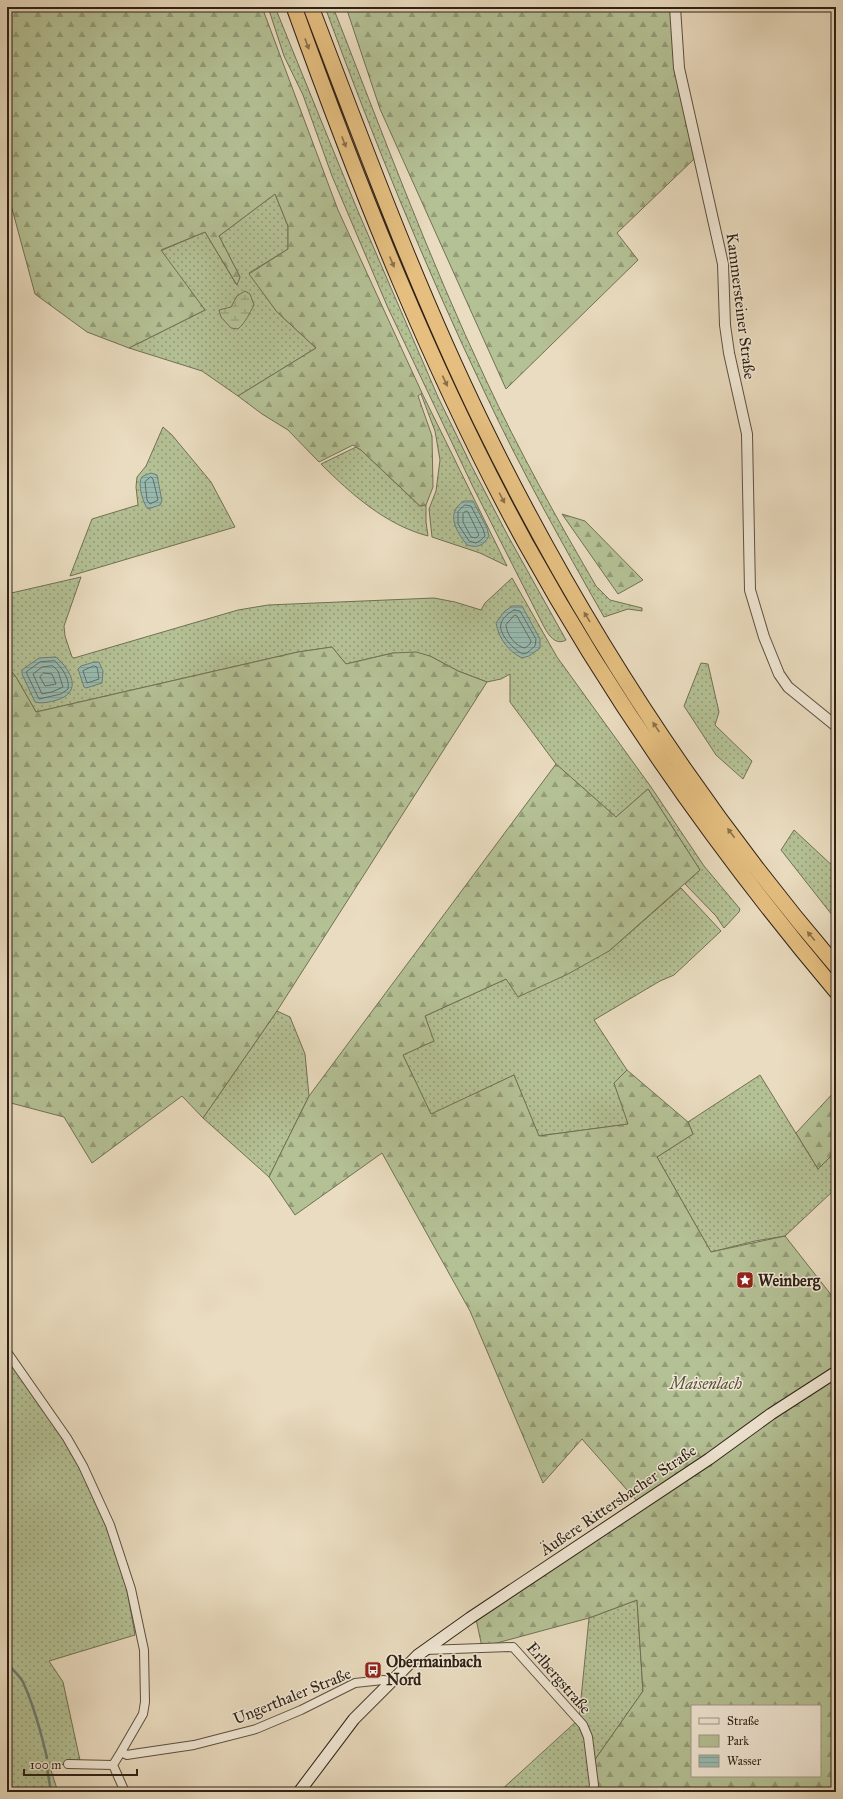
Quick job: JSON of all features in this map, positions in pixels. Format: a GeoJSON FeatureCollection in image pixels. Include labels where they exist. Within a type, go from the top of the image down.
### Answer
{"type":"FeatureCollection","features":[{"type":"Feature","properties":{"kind":"highway"},"geometry":{"type":"LineString","coordinates":[[294,7],[366,199],[420,328],[525,542],[601,672],[681,792],[768,909],[836,991]]}},
{"type":"Feature","properties":{"kind":"highway"},"geometry":{"type":"LineString","coordinates":[[312,7],[413,270],[481,420],[542,538],[613,660],[683,767],[767,882],[836,966]]}},
{"type":"Feature","properties":{"kind":"main road","name":"Äußere Rittersbacher Straße"},"geometry":{"type":"LineString","coordinates":[[299,1792],[354,1719],[421,1653],[709,1459],[770,1414],[836,1372]]}},
{"type":"Feature","properties":{"kind":"street","name":"Kammersteiner Straße"},"geometry":{"type":"LineString","coordinates":[[675,7],[679,68],[723,264],[729,353],[747,434],[750,590],[760,625],[779,674],[788,687],[836,726]]}},
{"type":"Feature","properties":{"kind":"street"},"geometry":{"type":"LineString","coordinates":[[7,1352],[67,1438],[83,1466],[117,1544],[139,1621],[145,1661],[145,1702],[143,1714],[113,1765]]}},
{"type":"Feature","properties":{"kind":"street","name":"Erlbergstraße"},"geometry":{"type":"LineString","coordinates":[[421,1653],[513,1647],[583,1726],[588,1737],[594,1785],[592,1792]]}},
{"type":"Feature","properties":{"kind":"street","name":"Ungerthaler Straße"},"geometry":{"type":"LineString","coordinates":[[122,1752],[133,1754],[194,1745],[256,1729],[301,1710],[355,1683],[383,1680],[392,1681]]}},
{"type":"Feature","properties":{"kind":"street"},"geometry":{"type":"LineString","coordinates":[[68,1764],[113,1765]]}},
{"type":"Feature","properties":{"kind":"street"},"geometry":{"type":"LineString","coordinates":[[113,1765],[125,1792]]}},
{"type":"Feature","properties":{"kind":"green space"},"geometry":{"type":"Polygon","coordinates":[[[7,7],[262,7],[338,210],[422,393],[418,396],[432,436],[433,487],[426,505],[420,506],[361,450],[353,445],[319,462],[288,430],[262,414],[238,396],[316,348],[277,312],[249,274],[288,249],[288,226],[275,194],[219,236],[240,277],[237,285],[205,232],[161,250],[205,310],[129,348],[87,332],[35,294],[7,190],[7,7]]]}},
{"type":"Feature","properties":{"kind":"green space"},"geometry":{"type":"Polygon","coordinates":[[[268,7],[275,7],[357,209],[438,397],[508,536],[566,640],[561,642],[553,639],[543,626],[473,487],[388,308],[332,176],[303,95],[284,56],[268,7]]]}},
{"type":"Feature","properties":{"kind":"green space"},"geometry":{"type":"Polygon","coordinates":[[[325,7],[333,7],[406,195],[445,288],[486,380],[525,459],[596,586],[610,600],[642,608],[642,611],[628,609],[604,617],[527,478],[485,393],[441,298],[400,202],[325,7]]]}},
{"type":"Feature","properties":{"kind":"green space"},"geometry":{"type":"Polygon","coordinates":[[[346,7],[670,7],[674,45],[695,158],[617,233],[638,260],[506,389],[380,109],[346,7]]]}},
{"type":"Feature","properties":{"kind":"green space"},"geometry":{"type":"Polygon","coordinates":[[[275,194],[288,226],[288,249],[249,273],[277,312],[316,348],[238,396],[202,371],[129,348],[205,310],[160,251],[205,232],[236,284],[240,277],[219,236],[275,194]]]}},
{"type":"Feature","properties":{"kind":"green space"},"geometry":{"type":"Polygon","coordinates":[[[245,291],[250,294],[254,305],[247,318],[238,329],[231,328],[221,317],[219,310],[231,307],[237,296],[245,291]]]}},
{"type":"Feature","properties":{"kind":"green space"},"geometry":{"type":"Polygon","coordinates":[[[422,393],[507,566],[480,553],[432,537],[429,509],[436,491],[440,460],[435,431],[421,394],[422,393]]]}},
{"type":"Feature","properties":{"kind":"green space"},"geometry":{"type":"Polygon","coordinates":[[[163,427],[172,435],[211,482],[235,527],[70,576],[92,519],[138,505],[136,487],[137,477],[146,466],[163,427]]]}},
{"type":"Feature","properties":{"kind":"green space"},"geometry":{"type":"Polygon","coordinates":[[[356,447],[420,506],[426,505],[428,536],[398,524],[370,507],[344,486],[321,464],[356,447]]]}},
{"type":"Feature","properties":{"kind":"green space"},"geometry":{"type":"Polygon","coordinates":[[[562,514],[585,521],[643,580],[618,594],[562,514]]]}},
{"type":"Feature","properties":{"kind":"green space"},"geometry":{"type":"Polygon","coordinates":[[[81,577],[64,626],[65,636],[72,657],[74,658],[238,610],[268,605],[434,598],[455,602],[481,610],[485,603],[512,578],[557,657],[651,787],[704,866],[740,909],[739,912],[724,928],[716,916],[685,884],[700,870],[648,789],[616,817],[556,764],[510,702],[510,674],[501,679],[487,682],[458,671],[430,656],[393,653],[346,664],[332,647],[298,652],[36,712],[16,677],[7,666],[7,594],[81,577]]]}},
{"type":"Feature","properties":{"kind":"green space"},"geometry":{"type":"Polygon","coordinates":[[[332,647],[346,664],[393,653],[416,652],[430,656],[458,671],[487,682],[277,1011],[203,1118],[182,1096],[92,1163],[64,1117],[7,1102],[7,666],[16,677],[36,712],[298,652],[332,647]]]}},
{"type":"Feature","properties":{"kind":"green space"},"geometry":{"type":"Polygon","coordinates":[[[701,663],[708,664],[719,712],[715,725],[752,761],[743,779],[716,755],[684,706],[701,663]]]}},
{"type":"Feature","properties":{"kind":"green space","name":"Maisenlach"},"geometry":{"type":"Polygon","coordinates":[[[556,764],[616,817],[648,789],[700,870],[609,951],[568,974],[518,997],[506,979],[425,1016],[434,1041],[403,1055],[431,1114],[514,1075],[539,1136],[628,1124],[614,1083],[627,1070],[688,1122],[693,1134],[657,1157],[711,1252],[785,1236],[836,1301],[836,1792],[592,1792],[594,1761],[643,1691],[637,1600],[589,1618],[482,1647],[476,1619],[643,1508],[582,1439],[543,1483],[470,1311],[382,1153],[295,1215],[269,1177],[309,1096],[556,764]]]}},
{"type":"Feature","properties":{"kind":"green space"},"geometry":{"type":"Polygon","coordinates":[[[794,830],[836,869],[836,920],[781,850],[794,830]]]}},
{"type":"Feature","properties":{"kind":"green space"},"geometry":{"type":"Polygon","coordinates":[[[681,888],[721,931],[674,975],[660,981],[594,1020],[627,1070],[614,1083],[629,1124],[538,1136],[514,1075],[431,1115],[403,1055],[433,1041],[425,1016],[506,979],[609,951],[681,888]]]}},
{"type":"Feature","properties":{"kind":"green space"},"geometry":{"type":"Polygon","coordinates":[[[277,1011],[290,1017],[305,1054],[309,1096],[269,1177],[203,1118],[277,1011]]]}},
{"type":"Feature","properties":{"kind":"green space"},"geometry":{"type":"Polygon","coordinates":[[[760,1075],[818,1169],[836,1151],[836,1191],[833,1191],[785,1236],[755,1241],[711,1252],[657,1157],[693,1134],[688,1122],[760,1075]]]}},
{"type":"Feature","properties":{"kind":"green space"},"geometry":{"type":"Polygon","coordinates":[[[836,1090],[836,1151],[818,1169],[796,1133],[836,1090]]]}},
{"type":"Feature","properties":{"kind":"green space"},"geometry":{"type":"Polygon","coordinates":[[[7,1352],[78,1456],[120,1551],[135,1635],[49,1661],[63,1682],[81,1765],[49,1764],[58,1792],[7,1792],[7,1352]]]}},
{"type":"Feature","properties":{"kind":"green space"},"geometry":{"type":"Polygon","coordinates":[[[637,1600],[643,1691],[594,1761],[592,1792],[499,1792],[579,1719],[589,1618],[637,1600]]]}},
{"type":"Feature","properties":{"kind":"water"},"geometry":{"type":"Polygon","coordinates":[[[151,473],[157,475],[162,501],[160,505],[148,509],[143,498],[140,484],[142,477],[151,473]]]}},
{"type":"Feature","properties":{"kind":"water"},"geometry":{"type":"Polygon","coordinates":[[[464,501],[473,501],[487,528],[489,536],[485,542],[477,546],[467,545],[459,534],[454,522],[455,511],[464,501]]]}},
{"type":"Feature","properties":{"kind":"water"},"geometry":{"type":"Polygon","coordinates":[[[512,606],[522,606],[540,639],[540,648],[529,656],[522,658],[508,648],[497,629],[496,623],[504,612],[512,606]]]}},
{"type":"Feature","properties":{"kind":"water"},"geometry":{"type":"Polygon","coordinates":[[[56,657],[70,674],[72,686],[70,692],[57,700],[43,703],[35,702],[22,674],[22,670],[39,658],[56,657]]]}},
{"type":"Feature","properties":{"kind":"water"},"geometry":{"type":"Polygon","coordinates":[[[99,662],[103,671],[102,683],[86,688],[84,687],[78,669],[81,666],[99,662]]]}},
{"type":"Feature","properties":{"kind":"waterway"},"geometry":{"type":"LineString","coordinates":[[7,1663],[23,1682],[31,1700],[47,1758]]}},
{"type":"Feature","properties":{"kind":"waterway"},"geometry":{"type":"LineString","coordinates":[[47,1768],[51,1792]]}},
{"type":"Feature","properties":{"kind":"place","name":"Weinberg"},"geometry":{"type":"Point","coordinates":[745,1280]}},
{"type":"Feature","properties":{"kind":"place","name":"Obermainbach Nord"},"geometry":{"type":"Point","coordinates":[373,1670]}}]}
